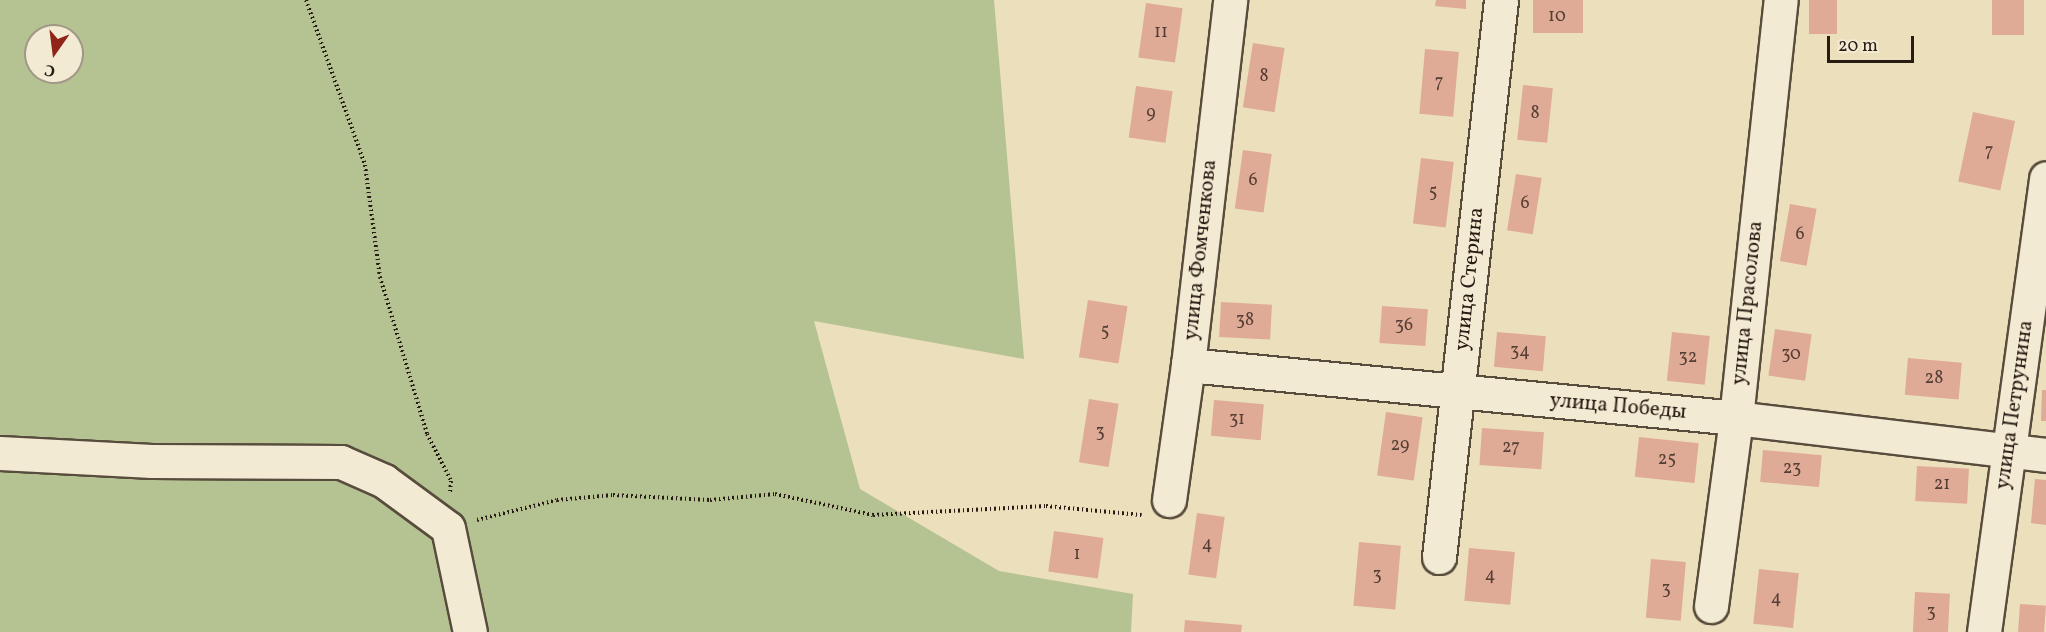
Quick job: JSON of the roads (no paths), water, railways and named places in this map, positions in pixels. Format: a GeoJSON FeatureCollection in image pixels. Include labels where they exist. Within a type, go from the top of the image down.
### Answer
{"type":"FeatureCollection","features":[{"type":"Feature","properties":{"kind":"street","name":"улица Фомченкова"},"geometry":{"type":"LineString","coordinates":[[1169,500],[1188,365],[1230,0]]}},
{"type":"Feature","properties":{"kind":"street","name":"улица Стерина"},"geometry":{"type":"LineString","coordinates":[[1439,557],[1501,0]]}},
{"type":"Feature","properties":{"kind":"street","name":"улица Прасолова"},"geometry":{"type":"LineString","coordinates":[[1711,606],[1736,418],[1781,0]]}},
{"type":"Feature","properties":{"kind":"street","name":"улица Петрунина"},"geometry":{"type":"LineString","coordinates":[[1984,632],[2046,178]]}},
{"type":"Feature","properties":{"kind":"street","name":"улица Победы"},"geometry":{"type":"LineString","coordinates":[[1188,365],[1736,418],[2009,452],[2046,454]]}},
{"type":"Feature","properties":{"kind":"street"},"geometry":{"type":"LineString","coordinates":[[0,453],[152,461],[340,462],[384,481],[448,528],[470,632]]}}]}
